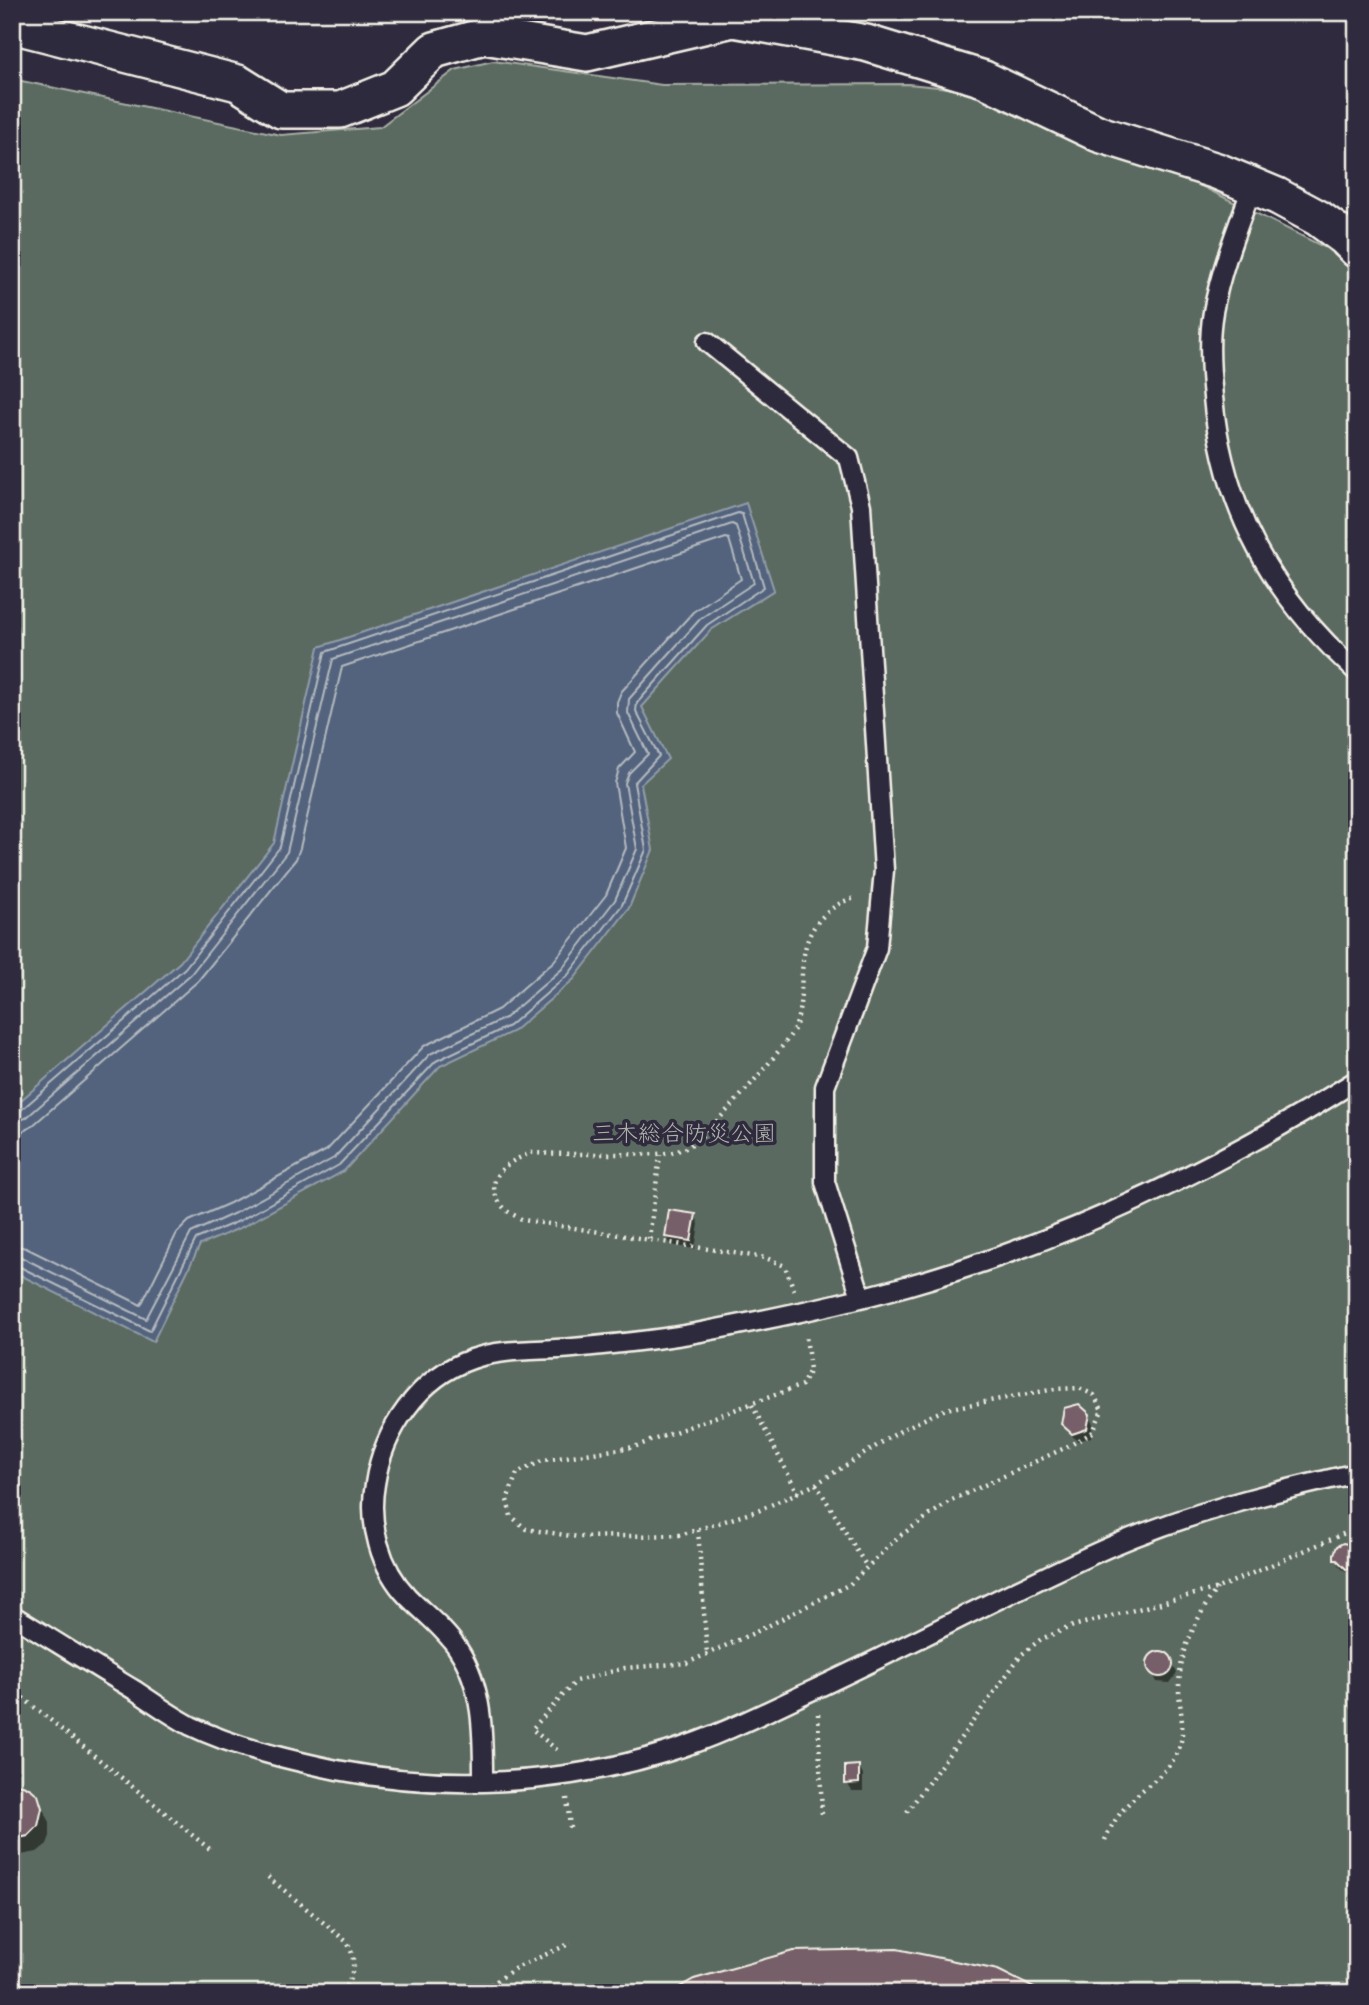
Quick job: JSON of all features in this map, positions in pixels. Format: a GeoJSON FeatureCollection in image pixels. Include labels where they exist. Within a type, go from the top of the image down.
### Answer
{"type":"FeatureCollection","features":[{"type":"Feature","properties":{"kind":"street"},"geometry":{"type":"LineString","coordinates":[[12,24],[238,83],[281,110],[340,110],[395,88],[433,50],[484,36],[587,53],[736,16],[866,43],[985,79],[1099,134],[1253,185],[1318,218],[1357,250]]}},
{"type":"Feature","properties":{"kind":"lane"},"geometry":{"type":"LineString","coordinates":[[1253,185],[1223,270],[1213,313],[1210,348],[1220,449],[1253,544],[1272,576],[1295,609],[1326,644],[1357,672]]}},
{"type":"Feature","properties":{"kind":"lane"},"geometry":{"type":"LineString","coordinates":[[707,342],[849,458],[861,506],[884,870],[877,948],[825,1087],[825,1182],[861,1297]]}},
{"type":"Feature","properties":{"kind":"lane"},"geometry":{"type":"LineString","coordinates":[[482,1782],[483,1740],[478,1701],[460,1651],[395,1581],[377,1537],[372,1499],[377,1468],[386,1442],[401,1414],[427,1387],[472,1359],[514,1352],[662,1338],[803,1311],[905,1286],[1000,1255],[1076,1227],[1211,1166],[1289,1123],[1357,1080]]}},
{"type":"Feature","properties":{"kind":"lane"},"geometry":{"type":"LineString","coordinates":[[12,1615],[192,1726],[309,1764],[413,1781],[482,1782],[563,1775],[616,1766],[734,1728],[1063,1568],[1154,1529],[1260,1495],[1357,1473]]}},
{"type":"Feature","properties":{"kind":"path"},"geometry":{"type":"LineString","coordinates":[[559,1752],[532,1729],[576,1681],[625,1668],[687,1663],[756,1632],[850,1584],[898,1537],[951,1500],[1069,1446],[1093,1432],[1102,1410],[1094,1395],[1079,1388],[1055,1389],[946,1409],[905,1428],[799,1493],[760,1510],[681,1535],[578,1537],[526,1529],[511,1516],[507,1500],[517,1473],[544,1460],[634,1447],[802,1385],[810,1370],[803,1311],[785,1266],[766,1258],[523,1220],[504,1209],[494,1190],[498,1172],[512,1159],[532,1153],[660,1155],[688,1147],[708,1132],[737,1100],[795,1028],[806,939],[822,917],[843,900],[882,894]]}},
{"type":"Feature","properties":{"kind":"path"},"geometry":{"type":"LineString","coordinates":[[649,1239],[660,1155]]}},
{"type":"Feature","properties":{"kind":"path"},"geometry":{"type":"LineString","coordinates":[[752,1405],[799,1493]]}},
{"type":"Feature","properties":{"kind":"path"},"geometry":{"type":"LineString","coordinates":[[816,1484],[867,1567]]}},
{"type":"Feature","properties":{"kind":"path"},"geometry":{"type":"LineString","coordinates":[[907,1812],[1021,1655],[1041,1639],[1073,1626],[1218,1588],[1357,1528]]}},
{"type":"Feature","properties":{"kind":"path"},"geometry":{"type":"LineString","coordinates":[[698,1530],[707,1654]]}},
{"type":"Feature","properties":{"kind":"path"},"geometry":{"type":"LineString","coordinates":[[1105,1840],[1124,1808],[1157,1779],[1173,1760],[1180,1746],[1179,1688],[1185,1653],[1199,1615],[1218,1588]]}},
{"type":"Feature","properties":{"kind":"path"},"geometry":{"type":"LineString","coordinates":[[12,1689],[212,1851]]}},
{"type":"Feature","properties":{"kind":"path"},"geometry":{"type":"LineString","coordinates":[[818,1689],[822,1816]]}},
{"type":"Feature","properties":{"kind":"path"},"geometry":{"type":"LineString","coordinates":[[566,1794],[570,1828]]}},
{"type":"Feature","properties":{"kind":"path"},"geometry":{"type":"LineString","coordinates":[[268,1877],[347,1942],[353,1953],[354,1965],[352,1977],[343,1993]]}},
{"type":"Feature","properties":{"kind":"path"},"geometry":{"type":"LineString","coordinates":[[479,1993],[514,1969],[571,1944]]}},
{"type":"Feature","properties":{"kind":"green space","name":"三木総合防災公園"},"geometry":{"type":"Polygon","coordinates":[[[493,61],[662,85],[908,84],[979,91],[1173,172],[1326,248],[1357,273],[1357,1993],[12,1993],[12,79],[281,135],[380,127],[455,70],[493,61]]]}},
{"type":"Feature","properties":{"kind":"water"},"geometry":{"type":"Polygon","coordinates":[[[746,503],[774,590],[711,630],[642,707],[668,759],[641,784],[653,850],[629,908],[574,979],[514,1031],[440,1066],[344,1171],[242,1227],[200,1245],[153,1342],[12,1271],[12,1108],[180,962],[274,843],[319,647],[746,503]]]}},
{"type":"Feature","properties":{"kind":"building"},"geometry":{"type":"Polygon","coordinates":[[[669,1210],[696,1214],[691,1241],[665,1237],[669,1210]]]}},
{"type":"Feature","properties":{"kind":"building"},"geometry":{"type":"Polygon","coordinates":[[[1079,1404],[1090,1414],[1087,1429],[1072,1434],[1061,1424],[1064,1408],[1079,1404]]]}},
{"type":"Feature","properties":{"kind":"building"},"geometry":{"type":"Polygon","coordinates":[[[1343,1543],[1357,1546],[1357,1566],[1353,1569],[1346,1569],[1334,1560],[1337,1546],[1343,1543]]]}},
{"type":"Feature","properties":{"kind":"building"},"geometry":{"type":"Polygon","coordinates":[[[1160,1651],[1169,1655],[1173,1664],[1169,1673],[1160,1677],[1151,1673],[1147,1664],[1151,1655],[1160,1651]]]}},
{"type":"Feature","properties":{"kind":"building"},"geometry":{"type":"Polygon","coordinates":[[[859,1765],[859,1783],[845,1784],[845,1766],[859,1765]]]}},
{"type":"Feature","properties":{"kind":"building"},"geometry":{"type":"Polygon","coordinates":[[[12,1784],[31,1789],[38,1795],[42,1808],[38,1826],[28,1836],[19,1838],[12,1838],[12,1784]]]}},
{"type":"Feature","properties":{"kind":"building"},"geometry":{"type":"Polygon","coordinates":[[[897,1949],[998,1970],[1044,1993],[669,1993],[694,1979],[793,1951],[897,1949]]]}}]}
